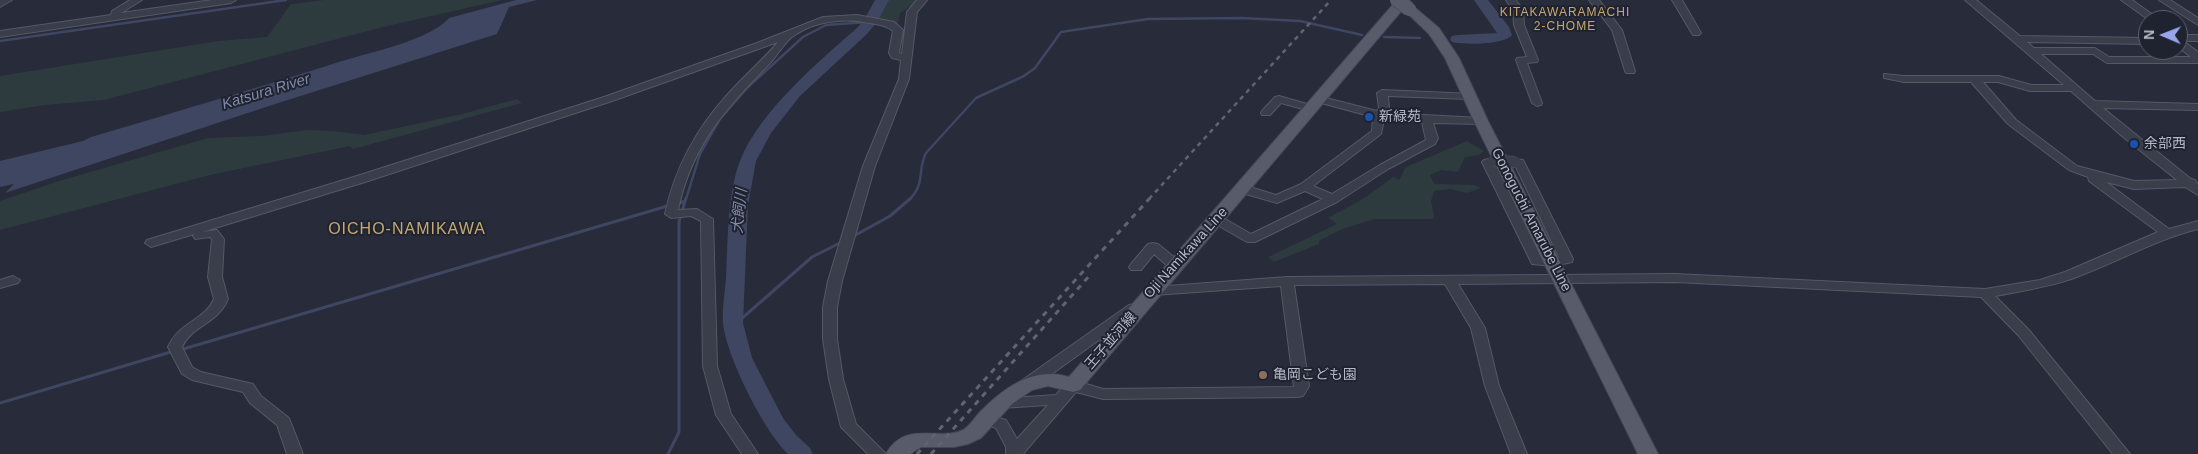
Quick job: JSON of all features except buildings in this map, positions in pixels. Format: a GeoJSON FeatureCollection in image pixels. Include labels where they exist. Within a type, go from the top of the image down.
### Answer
{"type":"FeatureCollection","features":[{"type":"Feature","properties":{"kind":"main road","name":"Gonoguchi Amarube Line"},"geometry":{"type":"LineString","coordinates":[[1403,4],[1434,31],[1445,44],[1481,121],[1648,454]]}},
{"type":"Feature","properties":{"kind":"main road"},"geometry":{"type":"LineString","coordinates":[[1403,4],[1407,16],[1436,50],[1448,71],[1469,94]]}},
{"type":"Feature","properties":{"kind":"main road","name":"Oji Namikawa Line"},"geometry":{"type":"LineString","coordinates":[[1151,295],[1314,104],[1403,4]]}},
{"type":"Feature","properties":{"kind":"main road","name":"王子並河線"},"geometry":{"type":"LineString","coordinates":[[1073,385],[1151,295]]}},
{"type":"Feature","properties":{"kind":"main road"},"geometry":{"type":"LineString","coordinates":[[1026,385],[1041,379],[1053,378],[1073,385]]}},
{"type":"Feature","properties":{"kind":"main road","name":"Oji Namikawa Line"},"geometry":{"type":"LineString","coordinates":[[896,454],[915,441],[943,442],[971,435],[1001,403],[1026,385]]}},
{"type":"Feature","properties":{"kind":"street"},"geometry":{"type":"LineString","coordinates":[[0,4],[7,0]]}},
{"type":"Feature","properties":{"kind":"street"},"geometry":{"type":"LineString","coordinates":[[106,18],[137,0]]}},
{"type":"Feature","properties":{"kind":"street"},"geometry":{"type":"LineString","coordinates":[[0,34],[231,0]]}},
{"type":"Feature","properties":{"kind":"street"},"geometry":{"type":"LineString","coordinates":[[878,454],[849,427],[836,379],[830,339],[830,307],[835,281],[869,166],[904,79],[912,12],[922,0]]}},
{"type":"Feature","properties":{"kind":"street"},"geometry":{"type":"LineString","coordinates":[[1511,0],[1518,10],[1519,25],[1533,60],[1521,60],[1538,103]]}},
{"type":"Feature","properties":{"kind":"street"},"geometry":{"type":"LineString","coordinates":[[1594,0],[1617,30],[1630,71]]}},
{"type":"Feature","properties":{"kind":"street"},"geometry":{"type":"LineString","coordinates":[[1677,0],[1696,33]]}},
{"type":"Feature","properties":{"kind":"street"},"geometry":{"type":"LineString","coordinates":[[1970,0],[2032,51],[2091,104],[2193,183],[2198,191]]}},
{"type":"Feature","properties":{"kind":"street"},"geometry":{"type":"LineString","coordinates":[[2126,0],[2140,10]]}},
{"type":"Feature","properties":{"kind":"street"},"geometry":{"type":"LineString","coordinates":[[2164,0],[2198,22]]}},
{"type":"Feature","properties":{"kind":"street"},"geometry":{"type":"LineString","coordinates":[[295,454],[284,422],[255,399],[253,393],[248,388],[197,376],[187,370],[175,347],[180,337],[220,304],[221,299],[217,292],[213,275],[218,239],[213,233],[156,245],[151,243],[519,128],[681,74],[826,19],[857,18],[891,24],[898,30],[894,53],[896,56],[908,58]]}},
{"type":"Feature","properties":{"kind":"street"},"geometry":{"type":"LineString","coordinates":[[750,454],[724,415],[710,366],[707,219],[693,212],[671,214],[676,190],[691,151],[713,117],[782,46],[792,31]]}},
{"type":"Feature","properties":{"kind":"street"},"geometry":{"type":"LineString","coordinates":[[2017,39],[2138,41]]}},
{"type":"Feature","properties":{"kind":"street"},"geometry":{"type":"LineString","coordinates":[[2188,48],[2198,59]]}},
{"type":"Feature","properties":{"kind":"street"},"geometry":{"type":"LineString","coordinates":[[2032,51],[2095,52],[2107,60],[2198,59]]}},
{"type":"Feature","properties":{"kind":"street"},"geometry":{"type":"LineString","coordinates":[[1888,76],[1904,78],[1999,79],[2030,88],[2073,88]]}},
{"type":"Feature","properties":{"kind":"street"},"geometry":{"type":"LineString","coordinates":[[1974,79],[2012,122],[2073,168],[2134,185],[2193,183]]}},
{"type":"Feature","properties":{"kind":"street"},"geometry":{"type":"LineString","coordinates":[[1243,189],[1277,199],[1305,187],[1377,132],[1379,116],[1384,108],[1382,93],[1469,94]]}},
{"type":"Feature","properties":{"kind":"street"},"geometry":{"type":"LineString","coordinates":[[1266,113],[1279,99],[1379,116],[1428,120],[1481,121]]}},
{"type":"Feature","properties":{"kind":"street"},"geometry":{"type":"LineString","coordinates":[[2091,104],[2198,107]]}},
{"type":"Feature","properties":{"kind":"street"},"geometry":{"type":"LineString","coordinates":[[1216,219],[1251,239],[1333,198],[1384,167],[1431,142],[1432,138],[1428,120]]}},
{"type":"Feature","properties":{"kind":"street"},"geometry":{"type":"LineString","coordinates":[[1488,162],[1519,162],[1567,259],[1553,262],[1537,261],[1488,162]]}},
{"type":"Feature","properties":{"kind":"street"},"geometry":{"type":"LineString","coordinates":[[2086,173],[2167,233]]}},
{"type":"Feature","properties":{"kind":"street"},"geometry":{"type":"LineString","coordinates":[[1305,187],[1333,198]]}},
{"type":"Feature","properties":{"kind":"street"},"geometry":{"type":"LineString","coordinates":[[1151,295],[1287,280],[1708,278],[1985,293],[2041,284],[2070,275],[2167,233],[2198,224]]}},
{"type":"Feature","properties":{"kind":"street"},"geometry":{"type":"LineString","coordinates":[[1136,268],[1154,247],[1176,266]]}},
{"type":"Feature","properties":{"kind":"street"},"geometry":{"type":"LineString","coordinates":[[1014,454],[1073,385],[1103,394],[1298,392],[1302,386],[1287,280]]}},
{"type":"Feature","properties":{"kind":"street"},"geometry":{"type":"LineString","coordinates":[[1449,280],[1478,328],[1492,386],[1519,454]]}},
{"type":"Feature","properties":{"kind":"street"},"geometry":{"type":"LineString","coordinates":[[1985,293],[2023,332],[2070,394],[2122,454]]}},
{"type":"Feature","properties":{"kind":"street","name":"Oji Namikawa Line"},"geometry":{"type":"LineString","coordinates":[[1026,385],[1151,295]]}},
{"type":"Feature","properties":{"kind":"street"},"geometry":{"type":"LineString","coordinates":[[1001,403],[1012,404],[1053,399]]}},
{"type":"Feature","properties":{"kind":"street"},"geometry":{"type":"LineString","coordinates":[[986,419],[1001,424],[1014,447],[1014,454]]}},
{"type":"Feature","properties":{"kind":"shaded area"},"geometry":{"type":"Polygon","coordinates":[[[324,0],[502,0],[383,27],[104,100],[45,105],[0,112],[0,76],[218,41],[267,37],[291,4],[324,0]]]}},
{"type":"Feature","properties":{"kind":"shaded area"},"geometry":{"type":"Polygon","coordinates":[[[887,0],[920,0],[900,13],[898,25],[878,19],[880,8],[887,0]]]}},
{"type":"Feature","properties":{"kind":"shaded area"},"geometry":{"type":"Polygon","coordinates":[[[517,99],[522,103],[353,149],[350,146],[210,175],[0,230],[0,201],[59,181],[208,138],[262,136],[307,130],[364,135],[462,114],[517,99]]]}},
{"type":"Feature","properties":{"kind":"shaded area"},"geometry":{"type":"Polygon","coordinates":[[[1467,141],[1484,151],[1479,155],[1465,157],[1458,172],[1441,170],[1430,175],[1434,184],[1474,185],[1481,188],[1467,193],[1451,189],[1434,191],[1431,201],[1433,219],[1375,219],[1342,229],[1319,241],[1319,244],[1274,262],[1268,257],[1337,224],[1328,218],[1366,197],[1393,177],[1399,180],[1406,167],[1467,141]]]}},
{"type":"Feature","properties":{"kind":"water","name":"Katsura River"},"geometry":{"type":"Polygon","coordinates":[[[516,0],[537,0],[509,7],[497,34],[272,105],[5,193],[14,184],[0,187],[0,161],[83,141],[383,49],[415,39],[441,26],[449,18],[516,0]]]}},
{"type":"Feature","properties":{"kind":"waterway"},"geometry":{"type":"LineString","coordinates":[[0,41],[286,0]]}},
{"type":"Feature","properties":{"kind":"waterway","name":"犬飼川"},"geometry":{"type":"LineString","coordinates":[[802,454],[788,441],[775,422],[742,358],[733,323],[739,205],[748,161],[764,132],[795,93],[862,31],[870,22],[882,0]]}},
{"type":"Feature","properties":{"kind":"waterway"},"geometry":{"type":"LineString","coordinates":[[1457,39],[1496,38],[1505,35],[1502,27],[1481,0]]}},
{"type":"Feature","properties":{"kind":"waterway"},"geometry":{"type":"LineString","coordinates":[[910,198],[918,187],[923,159],[926,153],[976,98],[1024,76],[1035,68],[1061,32],[1148,19],[1242,18],[1300,21],[1362,35]]}},
{"type":"Feature","properties":{"kind":"waterway"},"geometry":{"type":"LineString","coordinates":[[686,199],[700,154],[720,119],[748,87],[803,37],[826,25],[869,22]]}},
{"type":"Feature","properties":{"kind":"waterway"},"geometry":{"type":"LineString","coordinates":[[1384,37],[1420,38]]}},
{"type":"Feature","properties":{"kind":"waterway"},"geometry":{"type":"LineString","coordinates":[[668,454],[679,432],[679,222],[686,198]]}},
{"type":"Feature","properties":{"kind":"waterway"},"geometry":{"type":"LineString","coordinates":[[852,237],[890,216],[910,198]]}},
{"type":"Feature","properties":{"kind":"waterway"},"geometry":{"type":"LineString","coordinates":[[677,204],[685,201]]}},
{"type":"Feature","properties":{"kind":"waterway"},"geometry":{"type":"LineString","coordinates":[[180,350],[671,205]]}},
{"type":"Feature","properties":{"kind":"waterway"},"geometry":{"type":"LineString","coordinates":[[733,323],[740,320],[812,257],[842,242]]}},
{"type":"Feature","properties":{"kind":"waterway"},"geometry":{"type":"LineString","coordinates":[[0,403],[174,351]]}},
{"type":"Feature","properties":{"kind":"railway"},"geometry":{"type":"LineString","coordinates":[[1149,199],[1331,0]]}},
{"type":"Feature","properties":{"kind":"railway"},"geometry":{"type":"LineString","coordinates":[[917,454],[1150,198]]}},
{"type":"Feature","properties":{"kind":"railway"},"geometry":{"type":"LineString","coordinates":[[931,454],[1091,274]]}},
{"type":"Feature","properties":{"kind":"place","name":"新緑苑"},"geometry":{"type":"Point","coordinates":[1369,117]}},
{"type":"Feature","properties":{"kind":"place","name":"余部西"},"geometry":{"type":"Point","coordinates":[2134,144]}},
{"type":"Feature","properties":{"kind":"place","name":"亀岡こども園"},"geometry":{"type":"Point","coordinates":[1263,375]}},
{"type":"Feature","properties":{"kind":"district","name":"KITAKAWARAMACHI 2-CHOME"},"geometry":{"type":"Point","coordinates":[1565,20]}},
{"type":"Feature","properties":{"kind":"district","name":"OICHO-NAMIKAWA"},"geometry":{"type":"Point","coordinates":[407,230]}}]}
